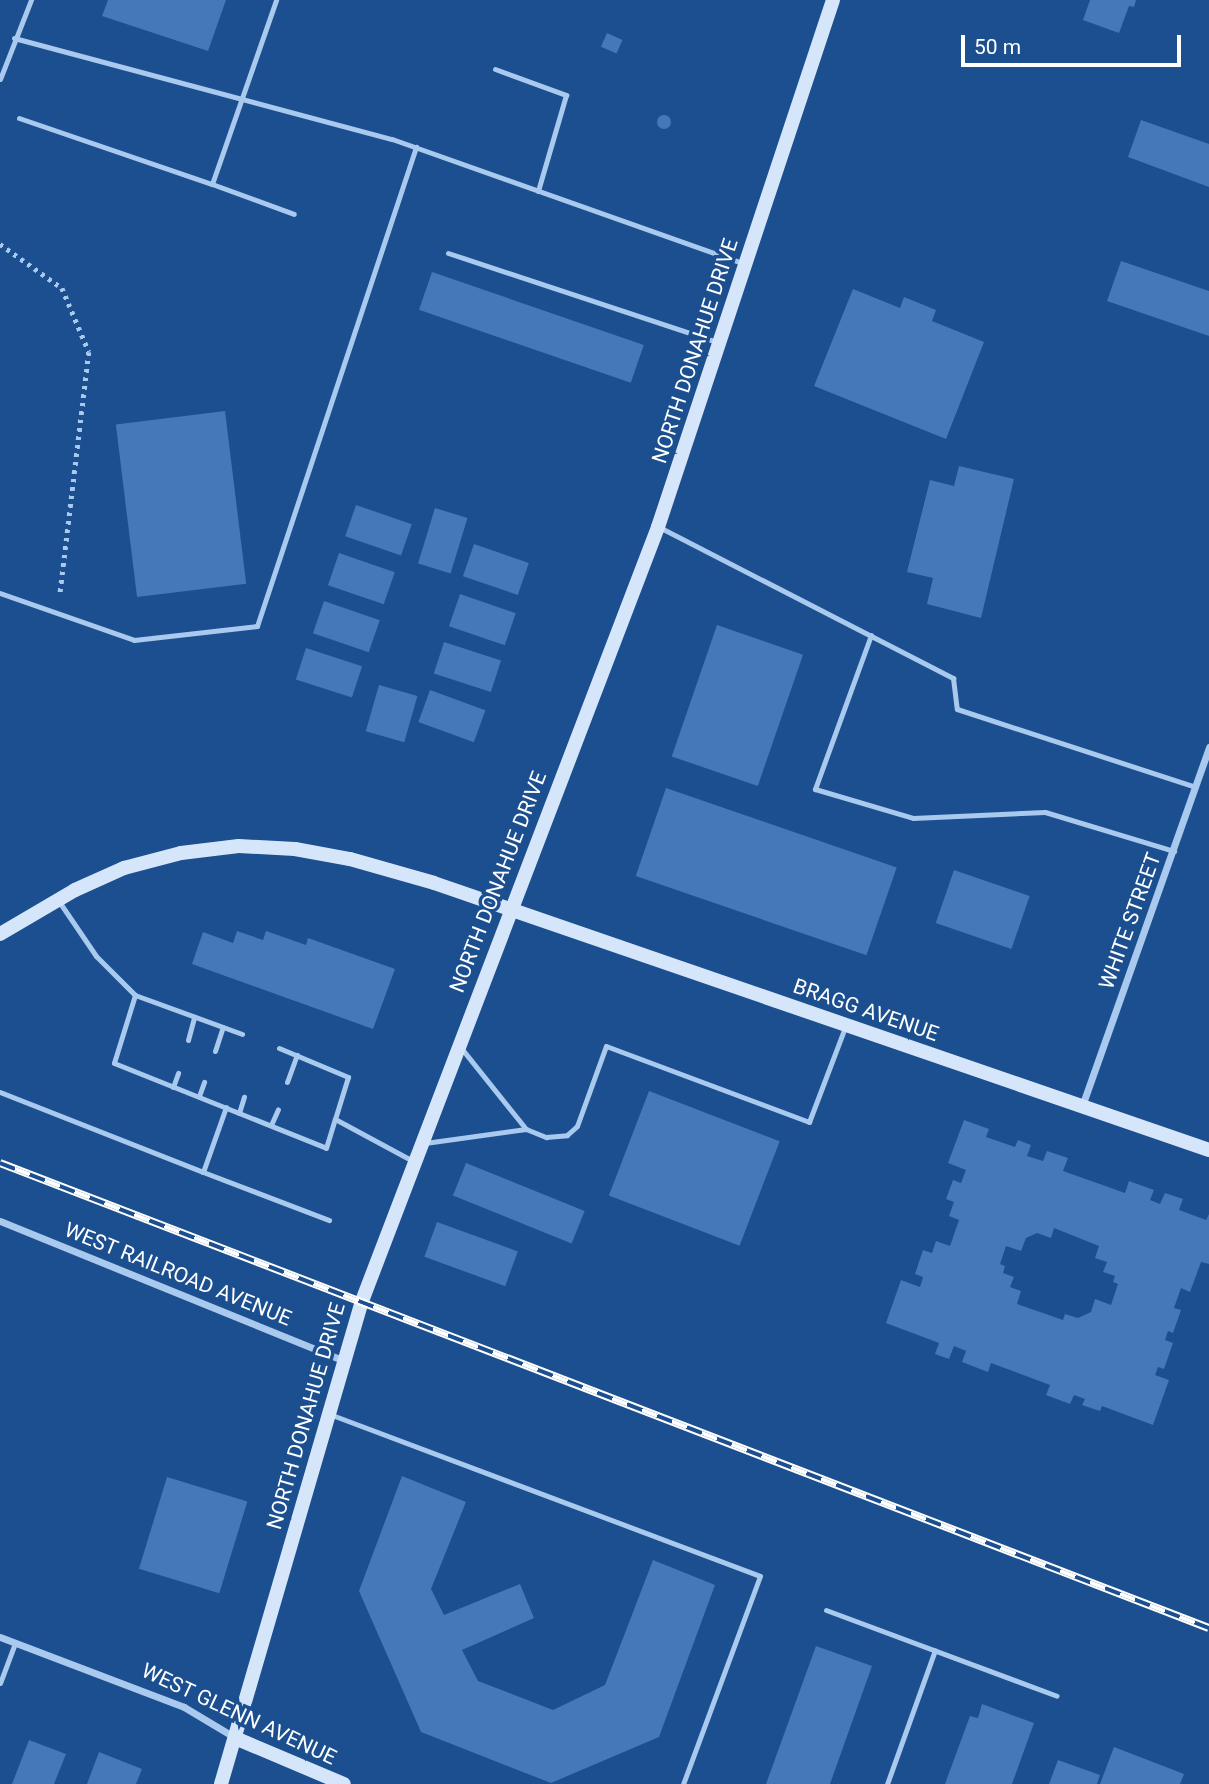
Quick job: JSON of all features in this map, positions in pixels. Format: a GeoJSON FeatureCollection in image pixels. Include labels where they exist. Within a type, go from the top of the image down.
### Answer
{"type":"FeatureCollection","features":[{"type":"Feature","properties":{"kind":"main road","name":"NORTH DONAHUE DRIVE"},"geometry":{"type":"LineString","coordinates":[[221,1784],[343,1360],[419,1145],[658,527],[834,0]]}},
{"type":"Feature","properties":{"kind":"main road","name":"BRAGG AVENUE"},"geometry":{"type":"LineString","coordinates":[[0,934],[58,900],[124,868],[181,853],[239,846],[295,849],[350,859],[509,909],[1209,1150]]}},
{"type":"Feature","properties":{"kind":"main road","name":"WEST GLENN AVENUE"},"geometry":{"type":"LineString","coordinates":[[235,1738],[328,1781],[344,1784]]}},
{"type":"Feature","properties":{"kind":"street","name":"WHITE STREET"},"geometry":{"type":"LineString","coordinates":[[1081,1106],[1209,747]]}},
{"type":"Feature","properties":{"kind":"street","name":"WEST RAILROAD AVENUE"},"geometry":{"type":"LineString","coordinates":[[0,1221],[343,1360]]}},
{"type":"Feature","properties":{"kind":"street","name":"WEST GLENN AVENUE"},"geometry":{"type":"LineString","coordinates":[[0,1637],[184,1707],[235,1738]]}},
{"type":"Feature","properties":{"kind":"lane"},"geometry":{"type":"LineString","coordinates":[[0,79],[31,0]]}},
{"type":"Feature","properties":{"kind":"lane"},"geometry":{"type":"LineString","coordinates":[[212,184],[239,98],[276,0]]}},
{"type":"Feature","properties":{"kind":"lane"},"geometry":{"type":"LineString","coordinates":[[14,38],[416,147],[746,264]]}},
{"type":"Feature","properties":{"kind":"lane"},"geometry":{"type":"LineString","coordinates":[[495,69],[566,95],[538,191]]}},
{"type":"Feature","properties":{"kind":"lane"},"geometry":{"type":"LineString","coordinates":[[19,118],[294,214]]}},
{"type":"Feature","properties":{"kind":"lane"},"geometry":{"type":"LineString","coordinates":[[0,593],[134,640],[257,626],[416,147]]}},
{"type":"Feature","properties":{"kind":"lane"},"geometry":{"type":"LineString","coordinates":[[448,253],[719,343]]}},
{"type":"Feature","properties":{"kind":"lane"},"geometry":{"type":"LineString","coordinates":[[658,527],[953,678],[957,709],[1195,787]]}},
{"type":"Feature","properties":{"kind":"lane"},"geometry":{"type":"LineString","coordinates":[[871,635],[815,789],[913,818],[1045,812],[1174,850]]}},
{"type":"Feature","properties":{"kind":"lane"},"geometry":{"type":"LineString","coordinates":[[58,900],[96,956],[135,995],[242,1034]]}},
{"type":"Feature","properties":{"kind":"lane"},"geometry":{"type":"LineString","coordinates":[[135,995],[114,1063],[326,1148],[348,1077],[279,1048]]}},
{"type":"Feature","properties":{"kind":"lane"},"geometry":{"type":"LineString","coordinates":[[188,1040],[194,1017]]}},
{"type":"Feature","properties":{"kind":"lane"},"geometry":{"type":"LineString","coordinates":[[459,1045],[489,1088],[526,1129],[546,1137],[567,1135],[577,1126],[606,1046],[809,1122],[846,1025]]}},
{"type":"Feature","properties":{"kind":"lane"},"geometry":{"type":"LineString","coordinates":[[215,1051],[223,1027]]}},
{"type":"Feature","properties":{"kind":"lane"},"geometry":{"type":"LineString","coordinates":[[287,1082],[297,1055]]}},
{"type":"Feature","properties":{"kind":"lane"},"geometry":{"type":"LineString","coordinates":[[173,1087],[178,1073]]}},
{"type":"Feature","properties":{"kind":"lane"},"geometry":{"type":"LineString","coordinates":[[199,1097],[204,1082]]}},
{"type":"Feature","properties":{"kind":"lane"},"geometry":{"type":"LineString","coordinates":[[0,1092],[329,1220]]}},
{"type":"Feature","properties":{"kind":"lane"},"geometry":{"type":"LineString","coordinates":[[239,1113],[244,1097]]}},
{"type":"Feature","properties":{"kind":"lane"},"geometry":{"type":"LineString","coordinates":[[203,1172],[226,1107]]}},
{"type":"Feature","properties":{"kind":"lane"},"geometry":{"type":"LineString","coordinates":[[271,1125],[278,1109]]}},
{"type":"Feature","properties":{"kind":"lane"},"geometry":{"type":"LineString","coordinates":[[335,1119],[413,1161]]}},
{"type":"Feature","properties":{"kind":"lane"},"geometry":{"type":"LineString","coordinates":[[419,1145],[470,1134],[526,1129]]}},
{"type":"Feature","properties":{"kind":"lane"},"geometry":{"type":"LineString","coordinates":[[327,1413],[760,1576],[683,1784]]}},
{"type":"Feature","properties":{"kind":"lane"},"geometry":{"type":"LineString","coordinates":[[826,1610],[1057,1696]]}},
{"type":"Feature","properties":{"kind":"lane"},"geometry":{"type":"LineString","coordinates":[[0,1684],[15,1643]]}},
{"type":"Feature","properties":{"kind":"lane"},"geometry":{"type":"LineString","coordinates":[[887,1784],[935,1650]]}},
{"type":"Feature","properties":{"kind":"path"},"geometry":{"type":"LineString","coordinates":[[0,244],[62,288],[89,352],[58,614]]}},
{"type":"Feature","properties":{"kind":"building"},"geometry":{"type":"Polygon","coordinates":[[[108,0],[226,0],[208,51],[102,16],[108,0]]]}},
{"type":"Feature","properties":{"kind":"building"},"geometry":{"type":"Polygon","coordinates":[[[1090,0],[1136,0],[1134,7],[1129,6],[1119,33],[1083,20],[1090,0]]]}},
{"type":"Feature","properties":{"kind":"building"},"geometry":{"type":"Polygon","coordinates":[[[607,33],[623,40],[616,54],[601,47],[607,33]]]}},
{"type":"Feature","properties":{"kind":"building"},"geometry":{"type":"Polygon","coordinates":[[[664,115],[669,117],[669,127],[664,129],[659,127],[657,122],[659,117],[664,115]]]}},
{"type":"Feature","properties":{"kind":"building"},"geometry":{"type":"Polygon","coordinates":[[[1141,120],[1209,144],[1209,187],[1128,157],[1141,120]]]}},
{"type":"Feature","properties":{"kind":"building"},"geometry":{"type":"Polygon","coordinates":[[[1121,261],[1209,291],[1209,336],[1107,301],[1121,261]]]}},
{"type":"Feature","properties":{"kind":"building"},"geometry":{"type":"Polygon","coordinates":[[[432,272],[644,345],[631,383],[419,310],[432,272]]]}},
{"type":"Feature","properties":{"kind":"building"},"geometry":{"type":"Polygon","coordinates":[[[853,289],[900,308],[904,297],[936,310],[932,321],[984,342],[946,439],[814,386],[853,289]]]}},
{"type":"Feature","properties":{"kind":"building"},"geometry":{"type":"Polygon","coordinates":[[[225,411],[246,584],[137,597],[116,424],[225,411]]]}},
{"type":"Feature","properties":{"kind":"building"},"geometry":{"type":"Polygon","coordinates":[[[959,466],[1014,479],[981,618],[927,604],[933,578],[907,572],[930,480],[954,486],[959,466]]]}},
{"type":"Feature","properties":{"kind":"building"},"geometry":{"type":"Polygon","coordinates":[[[356,505],[412,524],[401,555],[345,536],[356,505]]]}},
{"type":"Feature","properties":{"kind":"building"},"geometry":{"type":"Polygon","coordinates":[[[435,508],[468,518],[451,573],[418,563],[435,508]]]}},
{"type":"Feature","properties":{"kind":"building"},"geometry":{"type":"Polygon","coordinates":[[[474,544],[529,563],[518,595],[463,576],[474,544]]]}},
{"type":"Feature","properties":{"kind":"building"},"geometry":{"type":"Polygon","coordinates":[[[339,553],[395,572],[384,604],[328,585],[339,553]]]}},
{"type":"Feature","properties":{"kind":"building"},"geometry":{"type":"Polygon","coordinates":[[[460,594],[516,613],[505,645],[449,626],[460,594]]]}},
{"type":"Feature","properties":{"kind":"building"},"geometry":{"type":"Polygon","coordinates":[[[324,601],[380,620],[369,652],[313,633],[324,601]]]}},
{"type":"Feature","properties":{"kind":"building"},"geometry":{"type":"Polygon","coordinates":[[[717,625],[803,655],[758,786],[672,756],[717,625]]]}},
{"type":"Feature","properties":{"kind":"building"},"geometry":{"type":"Polygon","coordinates":[[[444,642],[501,661],[491,692],[434,673],[444,642]]]}},
{"type":"Feature","properties":{"kind":"building"},"geometry":{"type":"Polygon","coordinates":[[[306,648],[362,666],[352,698],[296,679],[306,648]]]}},
{"type":"Feature","properties":{"kind":"building"},"geometry":{"type":"Polygon","coordinates":[[[379,685],[417,696],[404,742],[366,731],[379,685]]]}},
{"type":"Feature","properties":{"kind":"building"},"geometry":{"type":"Polygon","coordinates":[[[430,690],[485,710],[474,742],[418,722],[430,690]]]}},
{"type":"Feature","properties":{"kind":"building"},"geometry":{"type":"Polygon","coordinates":[[[666,788],[897,867],[866,955],[636,876],[666,788]]]}},
{"type":"Feature","properties":{"kind":"building"},"geometry":{"type":"Polygon","coordinates":[[[954,870],[1030,896],[1011,949],[936,923],[954,870]]]}},
{"type":"Feature","properties":{"kind":"building"},"geometry":{"type":"Polygon","coordinates":[[[237,931],[263,940],[266,931],[306,945],[308,938],[395,969],[373,1029],[192,964],[203,932],[233,943],[237,931]]]}},
{"type":"Feature","properties":{"kind":"building"},"geometry":{"type":"Polygon","coordinates":[[[649,1091],[780,1141],[740,1246],[609,1196],[649,1091]]]}},
{"type":"Feature","properties":{"kind":"building"},"geometry":{"type":"Polygon","coordinates":[[[964,1120],[989,1129],[986,1137],[1015,1147],[1018,1140],[1031,1145],[1027,1156],[1043,1161],[1047,1151],[1068,1158],[1063,1171],[1125,1193],[1129,1181],[1154,1190],[1150,1200],[1160,1204],[1165,1193],[1183,1199],[1179,1210],[1206,1220],[1209,1214],[1209,1264],[1201,1262],[1190,1292],[1181,1288],[1174,1308],[1181,1310],[1173,1333],[1168,1331],[1165,1340],[1173,1343],[1164,1369],[1158,1367],[1155,1375],[1169,1380],[1153,1425],[1102,1406],[1100,1411],[1082,1405],[1085,1399],[1074,1395],[1070,1404],[1046,1395],[1050,1385],[991,1363],[988,1372],[962,1362],[966,1351],[954,1346],[949,1359],[935,1354],[939,1343],[886,1323],[901,1280],[920,1287],[923,1277],[915,1274],[923,1250],[932,1253],[936,1241],[950,1246],[959,1220],[949,1216],[954,1202],[946,1199],[953,1180],[961,1183],[966,1170],[948,1163],[964,1120]],[[1054,1228],[1051,1238],[1037,1233],[1026,1238],[1021,1251],[1006,1246],[1000,1264],[1005,1266],[1003,1273],[1014,1277],[1010,1287],[1021,1291],[1017,1304],[1063,1320],[1065,1314],[1078,1318],[1091,1312],[1095,1299],[1111,1305],[1118,1284],[1113,1282],[1115,1276],[1103,1272],[1107,1262],[1095,1258],[1099,1246],[1054,1228]]]}},
{"type":"Feature","properties":{"kind":"building"},"geometry":{"type":"Polygon","coordinates":[[[466,1163],[585,1211],[572,1243],[453,1195],[466,1163]]]}},
{"type":"Feature","properties":{"kind":"building"},"geometry":{"type":"Polygon","coordinates":[[[437,1222],[518,1251],[505,1286],[424,1257],[437,1222]]]}},
{"type":"Feature","properties":{"kind":"building"},"geometry":{"type":"Polygon","coordinates":[[[402,1476],[466,1502],[431,1589],[444,1615],[520,1584],[534,1618],[462,1650],[478,1681],[553,1710],[605,1685],[653,1560],[715,1585],[659,1737],[551,1783],[421,1732],[359,1591],[402,1476]]]}},
{"type":"Feature","properties":{"kind":"building"},"geometry":{"type":"Polygon","coordinates":[[[167,1477],[247,1502],[219,1593],[139,1569],[167,1477]]]}},
{"type":"Feature","properties":{"kind":"building"},"geometry":{"type":"Polygon","coordinates":[[[816,1646],[872,1666],[830,1784],[766,1784],[816,1646]]]}},
{"type":"Feature","properties":{"kind":"building"},"geometry":{"type":"Polygon","coordinates":[[[982,1704],[1034,1723],[1012,1784],[945,1784],[970,1716],[978,1718],[982,1704]]]}},
{"type":"Feature","properties":{"kind":"building"},"geometry":{"type":"Polygon","coordinates":[[[29,1740],[66,1754],[54,1784],[12,1784],[29,1740]]]}},
{"type":"Feature","properties":{"kind":"building"},"geometry":{"type":"Polygon","coordinates":[[[1114,1747],[1184,1774],[1180,1784],[1100,1784],[1114,1747]]]}},
{"type":"Feature","properties":{"kind":"building"},"geometry":{"type":"Polygon","coordinates":[[[99,1752],[142,1769],[136,1784],[87,1784],[99,1752]]]}},
{"type":"Feature","properties":{"kind":"building"},"geometry":{"type":"Polygon","coordinates":[[[1058,1760],[1100,1775],[1097,1784],[1049,1784],[1058,1760]]]}},
{"type":"Feature","properties":{"kind":"railway"},"geometry":{"type":"LineString","coordinates":[[0,1163],[1209,1628]]}}]}
